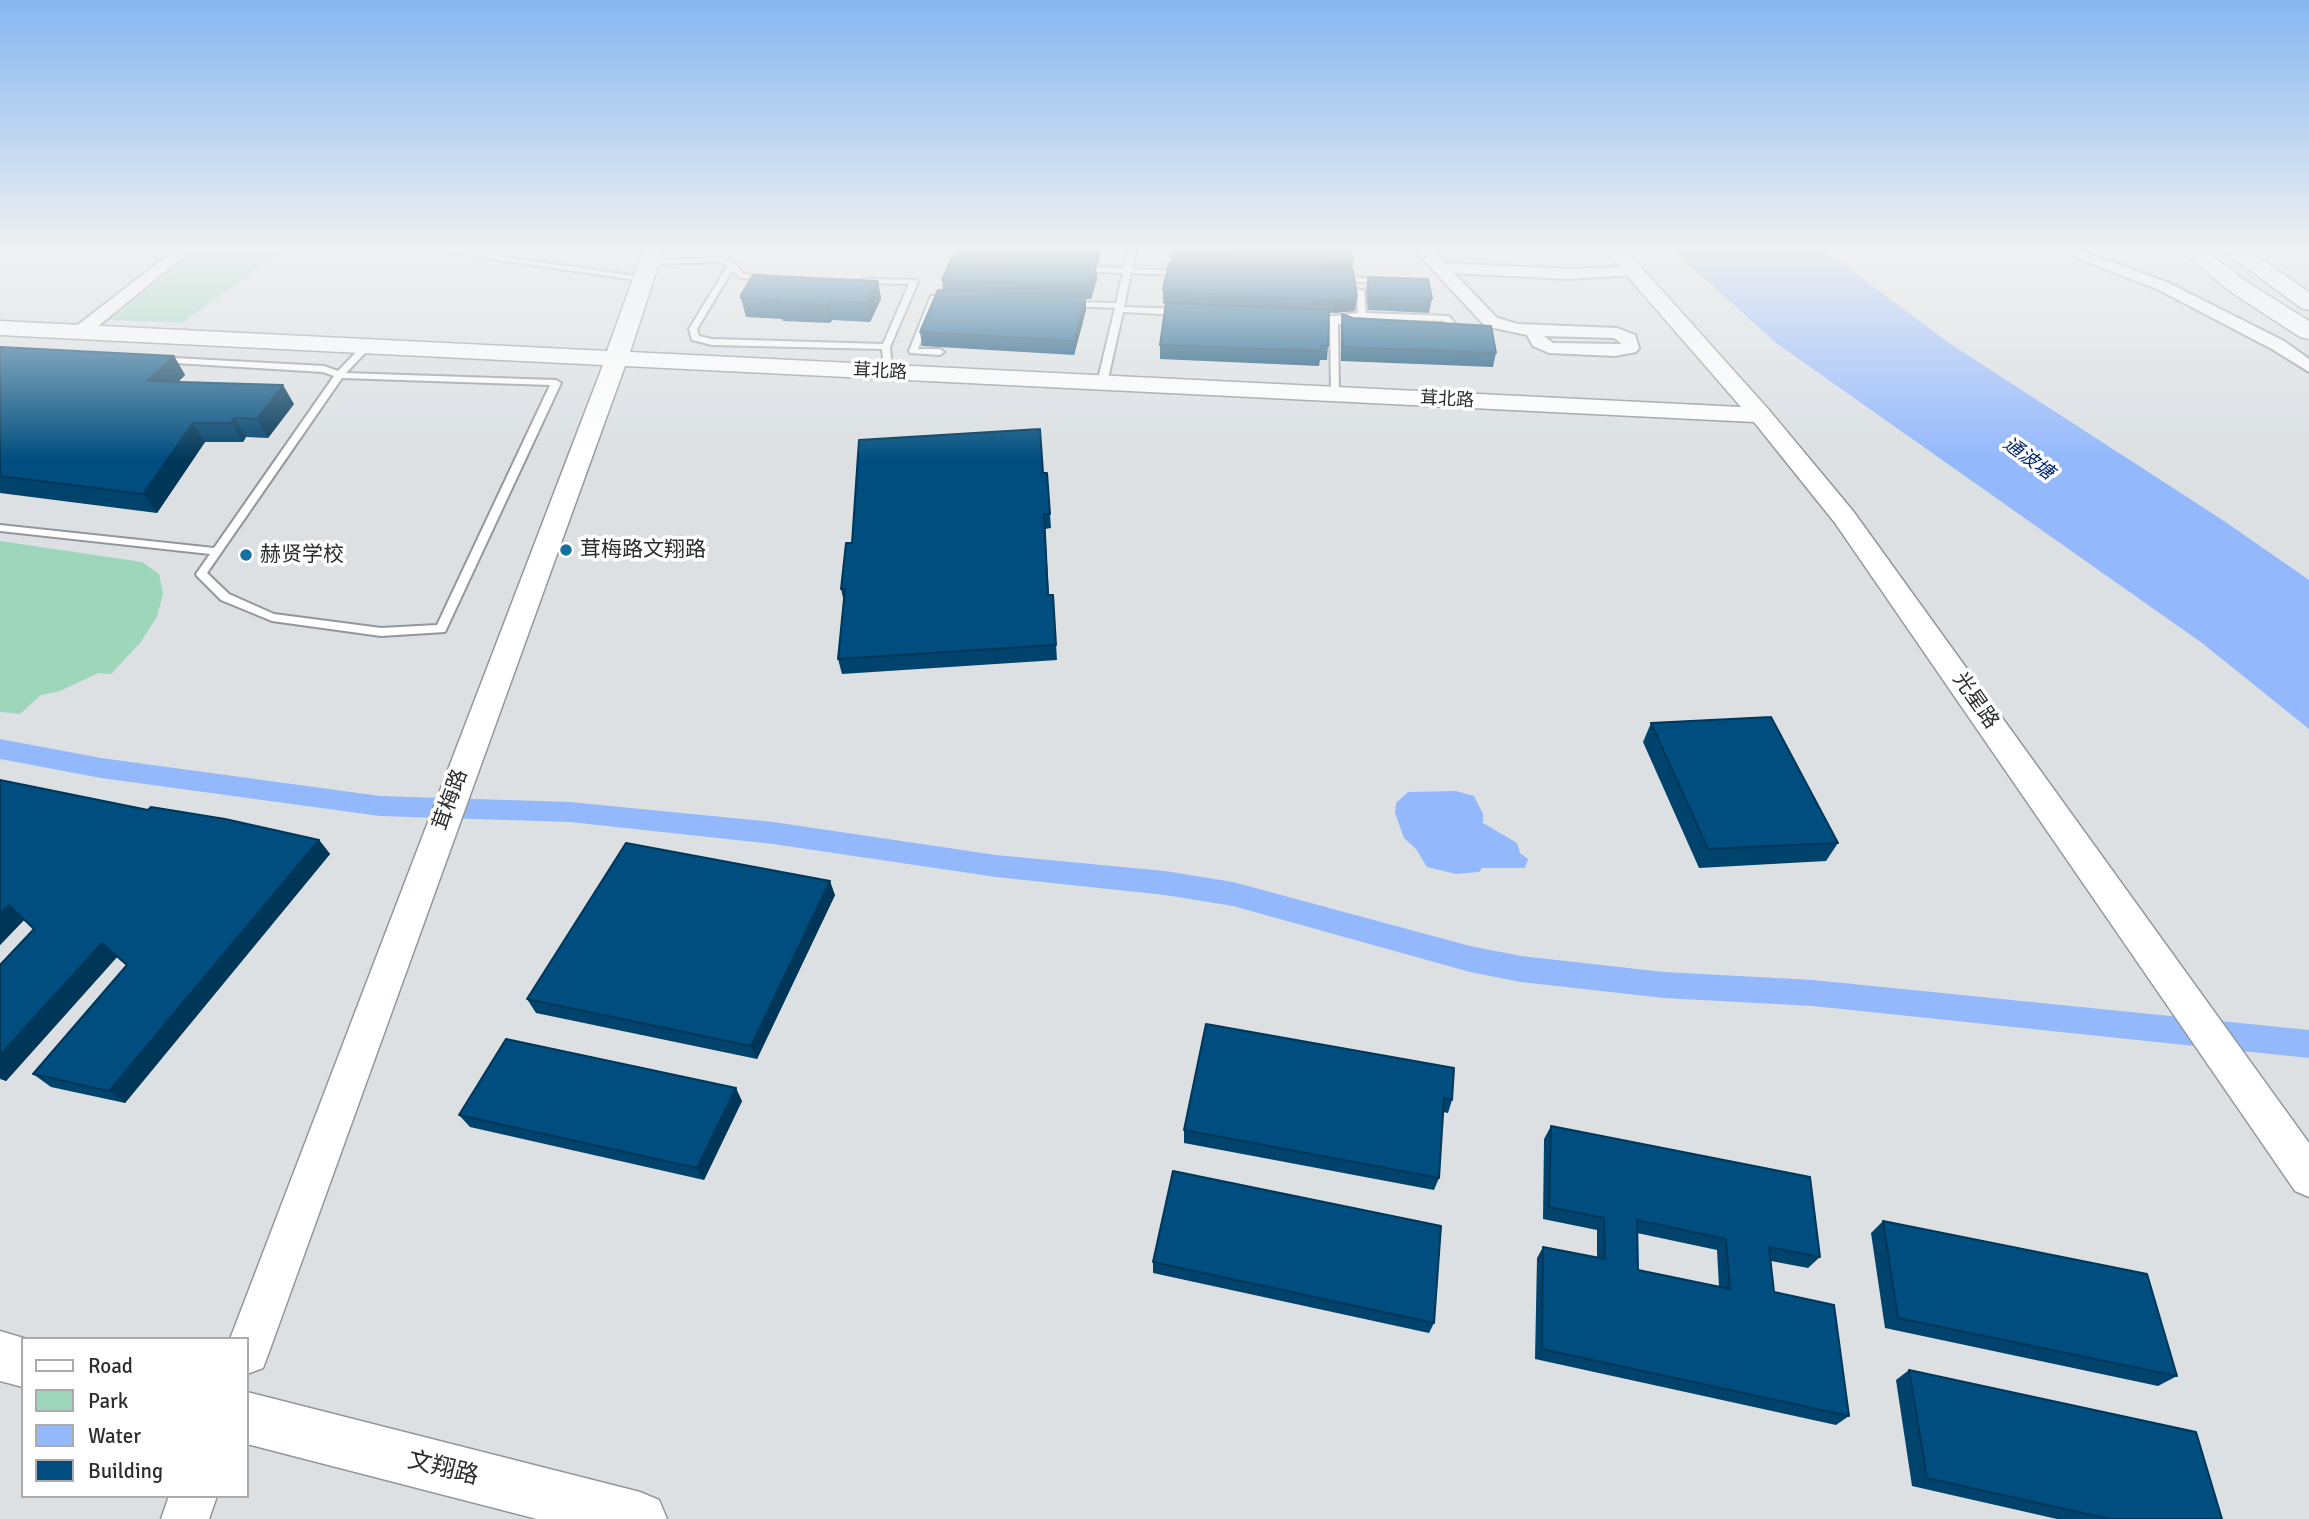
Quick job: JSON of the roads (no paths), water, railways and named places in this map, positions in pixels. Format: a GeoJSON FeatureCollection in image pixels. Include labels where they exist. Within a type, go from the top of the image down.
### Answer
{"type":"FeatureCollection","features":[{"type":"Feature","properties":{"kind":"main road"},"geometry":{"type":"LineString","coordinates":[[2289,319],[2309,332]]}},
{"type":"Feature","properties":{"kind":"main road"},"geometry":{"type":"LineString","coordinates":[[0,1356],[21,1361]]}},
{"type":"Feature","properties":{"kind":"main road","name":"文翔路"},"geometry":{"type":"LineString","coordinates":[[248,1418],[640,1519]]}},
{"type":"Feature","properties":{"kind":"street"},"geometry":{"type":"LineString","coordinates":[[80,332],[97,319]]}},
{"type":"Feature","properties":{"kind":"street","name":"茸梅路"},"geometry":{"type":"LineString","coordinates":[[248,1349],[629,319]]}},
{"type":"Feature","properties":{"kind":"street"},"geometry":{"type":"LineString","coordinates":[[1488,319],[1491,322],[1533,330]]}},
{"type":"Feature","properties":{"kind":"street","name":"光星路"},"geometry":{"type":"LineString","coordinates":[[1676,319],[1761,415],[1844,516],[2199,1016],[2309,1177]]}},
{"type":"Feature","properties":{"kind":"street"},"geometry":{"type":"LineString","coordinates":[[2229,319],[2278,345],[2309,367]]}},
{"type":"Feature","properties":{"kind":"street","name":"茸北路"},"geometry":{"type":"LineString","coordinates":[[0,328],[1761,415]]}},
{"type":"Feature","properties":{"kind":"street"},"geometry":{"type":"LineString","coordinates":[[185,1519],[192,1498]]}},
{"type":"Feature","properties":{"kind":"lane"},"geometry":{"type":"LineString","coordinates":[[699,319],[693,329],[695,338],[712,341],[886,347]]}},
{"type":"Feature","properties":{"kind":"lane"},"geometry":{"type":"LineString","coordinates":[[888,372],[886,347],[898,319]]}},
{"type":"Feature","properties":{"kind":"lane"},"geometry":{"type":"LineString","coordinates":[[926,319],[913,351],[940,352]]}},
{"type":"Feature","properties":{"kind":"lane"},"geometry":{"type":"LineString","coordinates":[[1102,383],[1117,319]]}},
{"type":"Feature","properties":{"kind":"lane"},"geometry":{"type":"LineString","coordinates":[[1331,319],[1351,326],[1457,331],[1445,319]]}},
{"type":"Feature","properties":{"kind":"lane"},"geometry":{"type":"LineString","coordinates":[[1334,319],[1334,394]]}},
{"type":"Feature","properties":{"kind":"lane"},"geometry":{"type":"LineString","coordinates":[[148,359],[324,369],[339,375],[556,383],[441,629],[381,632],[272,617],[225,597],[201,574],[214,551],[339,375],[367,346]]}},
{"type":"Feature","properties":{"kind":"lane"},"geometry":{"type":"LineString","coordinates":[[0,528],[214,551]]}},
{"type":"Feature","properties":{"kind":"water","name":"通波塘"},"geometry":{"type":"Polygon","coordinates":[[[1749,319],[1917,319],[2309,580],[2309,729],[2202,643],[1776,343],[1749,319]]]}},
{"type":"Feature","properties":{"kind":"water"},"geometry":{"type":"Polygon","coordinates":[[[1456,791],[1474,796],[1483,814],[1483,823],[1517,843],[1520,853],[1528,859],[1525,868],[1482,868],[1479,872],[1456,874],[1427,867],[1416,849],[1404,838],[1395,813],[1396,803],[1408,792],[1456,791]]]}},
{"type":"Feature","properties":{"kind":"waterway"},"geometry":{"type":"LineString","coordinates":[[0,749],[101,768],[380,806],[570,812],[773,833],[996,866],[1165,883],[1233,894],[1470,959],[1521,969],[1664,985],[1813,993],[2309,1044]]}},
{"type":"Feature","properties":{"kind":"place","name":"茸梅路文翔路"},"geometry":{"type":"Point","coordinates":[566,550]}},
{"type":"Feature","properties":{"kind":"place","name":"赫贤学校"},"geometry":{"type":"Point","coordinates":[246,555]}}]}
